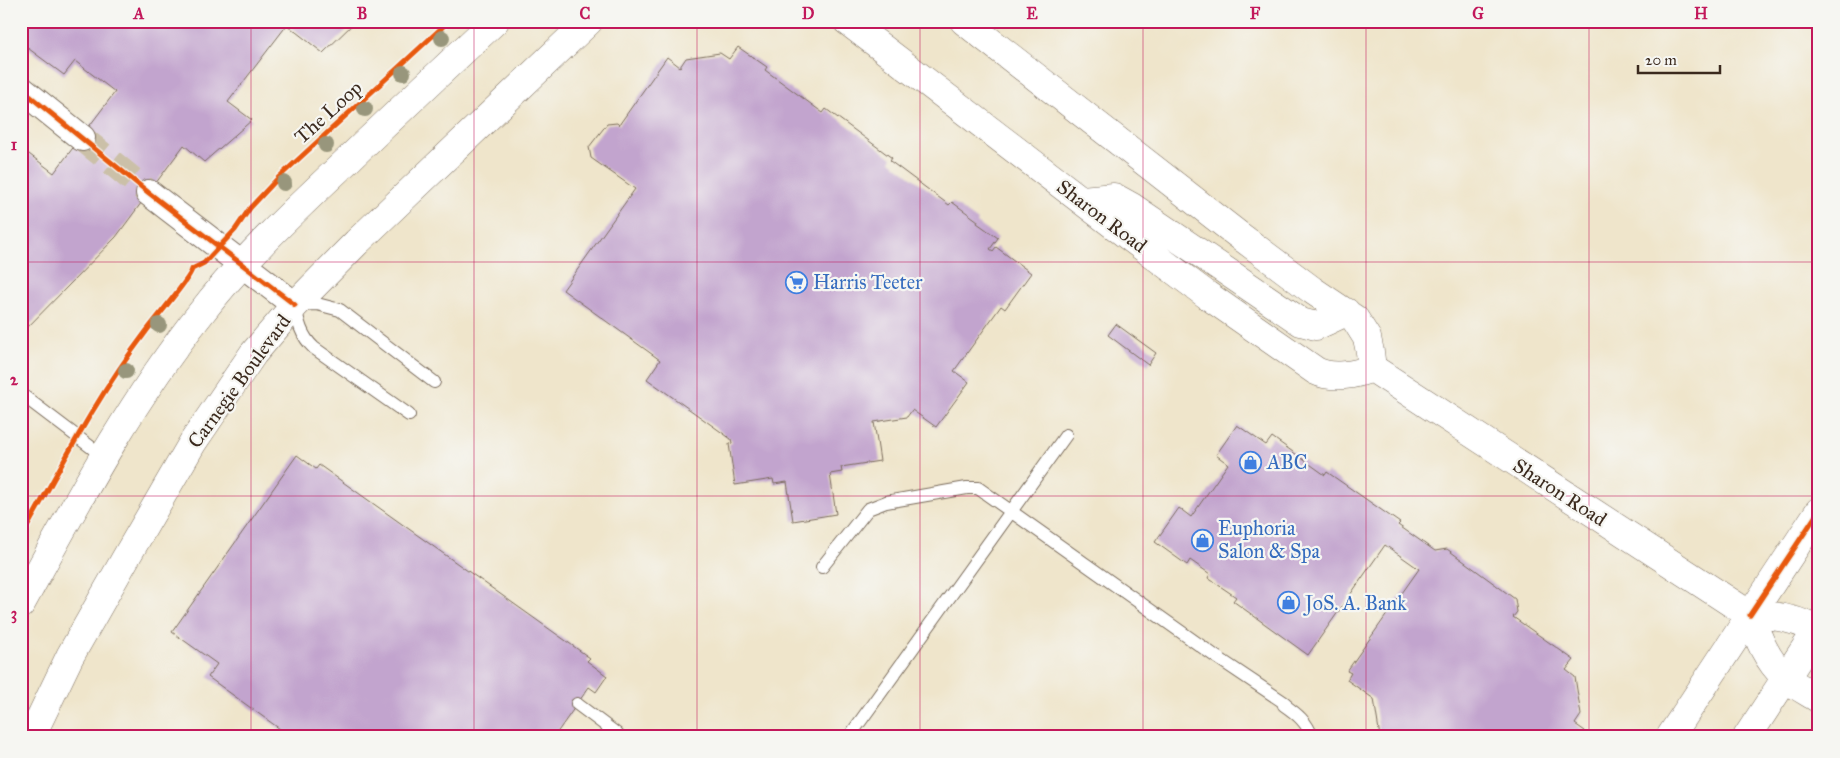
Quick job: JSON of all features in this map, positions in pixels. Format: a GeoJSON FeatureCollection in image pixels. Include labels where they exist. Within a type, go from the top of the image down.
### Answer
{"type":"FeatureCollection","features":[{"type":"Feature","properties":{"kind":"main road"},"geometry":{"type":"LineString","coordinates":[[21,604],[126,418],[162,364],[202,311],[243,264],[300,205],[495,21]]}},
{"type":"Feature","properties":{"kind":"main road","name":"Carnegie Boulevard"},"geometry":{"type":"LineString","coordinates":[[31,737],[70,656],[128,554],[193,442],[253,354],[295,305],[357,242],[589,21]]}},
{"type":"Feature","properties":{"kind":"main road","name":"Sharon Road"},"geometry":{"type":"LineString","coordinates":[[847,21],[1207,295],[1316,371],[1325,374],[1346,374],[1372,368],[1750,615]]}},
{"type":"Feature","properties":{"kind":"main road"},"geometry":{"type":"LineString","coordinates":[[964,21],[1236,233],[1312,290],[1355,319],[1364,332],[1370,352],[1372,368]]}},
{"type":"Feature","properties":{"kind":"main road"},"geometry":{"type":"LineString","coordinates":[[1082,200],[1114,197],[1120,200],[1301,322],[1316,326],[1346,312]]}},
{"type":"Feature","properties":{"kind":"main road"},"geometry":{"type":"LineString","coordinates":[[1670,737],[1819,512]]}},
{"type":"Feature","properties":{"kind":"main road"},"geometry":{"type":"LineString","coordinates":[[1747,737],[1818,629],[1785,618],[1750,615]]}},
{"type":"Feature","properties":{"kind":"main road"},"geometry":{"type":"LineString","coordinates":[[1750,615],[1764,649],[1774,665],[1786,678],[1819,699]]}},
{"type":"Feature","properties":{"kind":"street"},"geometry":{"type":"LineString","coordinates":[[21,89],[82,138]]}},
{"type":"Feature","properties":{"kind":"street"},"geometry":{"type":"LineString","coordinates":[[149,193],[295,305]]}},
{"type":"Feature","properties":{"kind":"lane"},"geometry":{"type":"LineString","coordinates":[[409,415],[308,343],[301,329],[295,305],[317,304],[340,310],[434,382]]}},
{"type":"Feature","properties":{"kind":"lane"},"geometry":{"type":"LineString","coordinates":[[21,394],[104,457]]}},
{"type":"Feature","properties":{"kind":"lane"},"geometry":{"type":"LineString","coordinates":[[849,737],[1066,435]]}},
{"type":"Feature","properties":{"kind":"lane"},"geometry":{"type":"LineString","coordinates":[[822,567],[868,509],[881,503],[973,487],[985,493],[1215,656],[1285,703],[1284,705],[1310,728],[1312,737]]}},
{"type":"Feature","properties":{"kind":"lane"},"geometry":{"type":"LineString","coordinates":[[577,704],[617,736]]}},
{"type":"Feature","properties":{"kind":"building"},"geometry":{"type":"Polygon","coordinates":[[[21,21],[356,21],[323,53],[287,25],[228,102],[252,120],[204,162],[184,145],[116,237],[21,334],[21,148],[54,173],[115,92],[75,61],[64,75],[21,43],[21,21]]]}},
{"type":"Feature","properties":{"kind":"building","name":"Harris Teeter"},"geometry":{"type":"Polygon","coordinates":[[[738,47],[767,67],[765,70],[823,113],[826,109],[892,158],[890,161],[949,205],[952,202],[978,221],[977,223],[998,238],[990,249],[993,251],[996,247],[1031,273],[1005,309],[1001,306],[954,371],[969,382],[936,427],[912,410],[907,417],[874,422],[880,461],[841,467],[842,472],[830,474],[836,514],[793,521],[787,482],[774,484],[773,479],[735,485],[729,444],[732,443],[731,439],[647,379],[660,360],[563,290],[635,189],[591,158],[589,147],[607,124],[617,123],[619,125],[667,57],[680,67],[686,58],[720,53],[729,59],[738,47]]]}},
{"type":"Feature","properties":{"kind":"building"},"geometry":{"type":"Polygon","coordinates":[[[1116,324],[1156,353],[1148,365],[1108,335],[1116,324]]]}},
{"type":"Feature","properties":{"kind":"building"},"geometry":{"type":"Polygon","coordinates":[[[1237,425],[1266,445],[1272,437],[1325,475],[1327,472],[1400,523],[1398,525],[1435,551],[1447,549],[1515,599],[1517,612],[1513,617],[1574,660],[1566,670],[1575,677],[1581,715],[1575,724],[1585,731],[1581,737],[1380,737],[1374,699],[1347,680],[1351,673],[1347,671],[1419,569],[1385,545],[1308,655],[1233,601],[1236,597],[1208,578],[1210,574],[1190,560],[1187,565],[1155,542],[1179,508],[1191,517],[1228,464],[1216,455],[1237,425]]]}},
{"type":"Feature","properties":{"kind":"building"},"geometry":{"type":"Polygon","coordinates":[[[297,455],[316,469],[319,465],[590,658],[587,661],[607,676],[596,692],[589,687],[554,737],[291,737],[208,677],[217,664],[172,632],[297,455]]]}},
{"type":"Feature","properties":{"kind":"tunnel"},"geometry":{"type":"LineString","coordinates":[[82,138],[149,193]]}},
{"type":"Feature","properties":{"kind":"cycle path","name":"The Loop"},"geometry":{"type":"LineString","coordinates":[[22,536],[80,432],[111,382],[145,333],[186,281],[192,269],[204,263],[235,230],[250,208],[279,177],[449,21]]}},
{"type":"Feature","properties":{"kind":"cycle path"},"geometry":{"type":"LineString","coordinates":[[21,89],[149,193],[295,305]]}},
{"type":"Feature","properties":{"kind":"cycle path"},"geometry":{"type":"LineString","coordinates":[[1750,615],[1819,511]]}},
{"type":"Feature","properties":{"kind":"place","name":"Harris Teeter"},"geometry":{"type":"Point","coordinates":[797,282]}},
{"type":"Feature","properties":{"kind":"place","name":"ABC"},"geometry":{"type":"Point","coordinates":[1251,462]}},
{"type":"Feature","properties":{"kind":"place","name":"Euphoria Salon & Spa"},"geometry":{"type":"Point","coordinates":[1202,540]}},
{"type":"Feature","properties":{"kind":"place","name":"JoS. A. Bank"},"geometry":{"type":"Point","coordinates":[1289,603]}}]}
